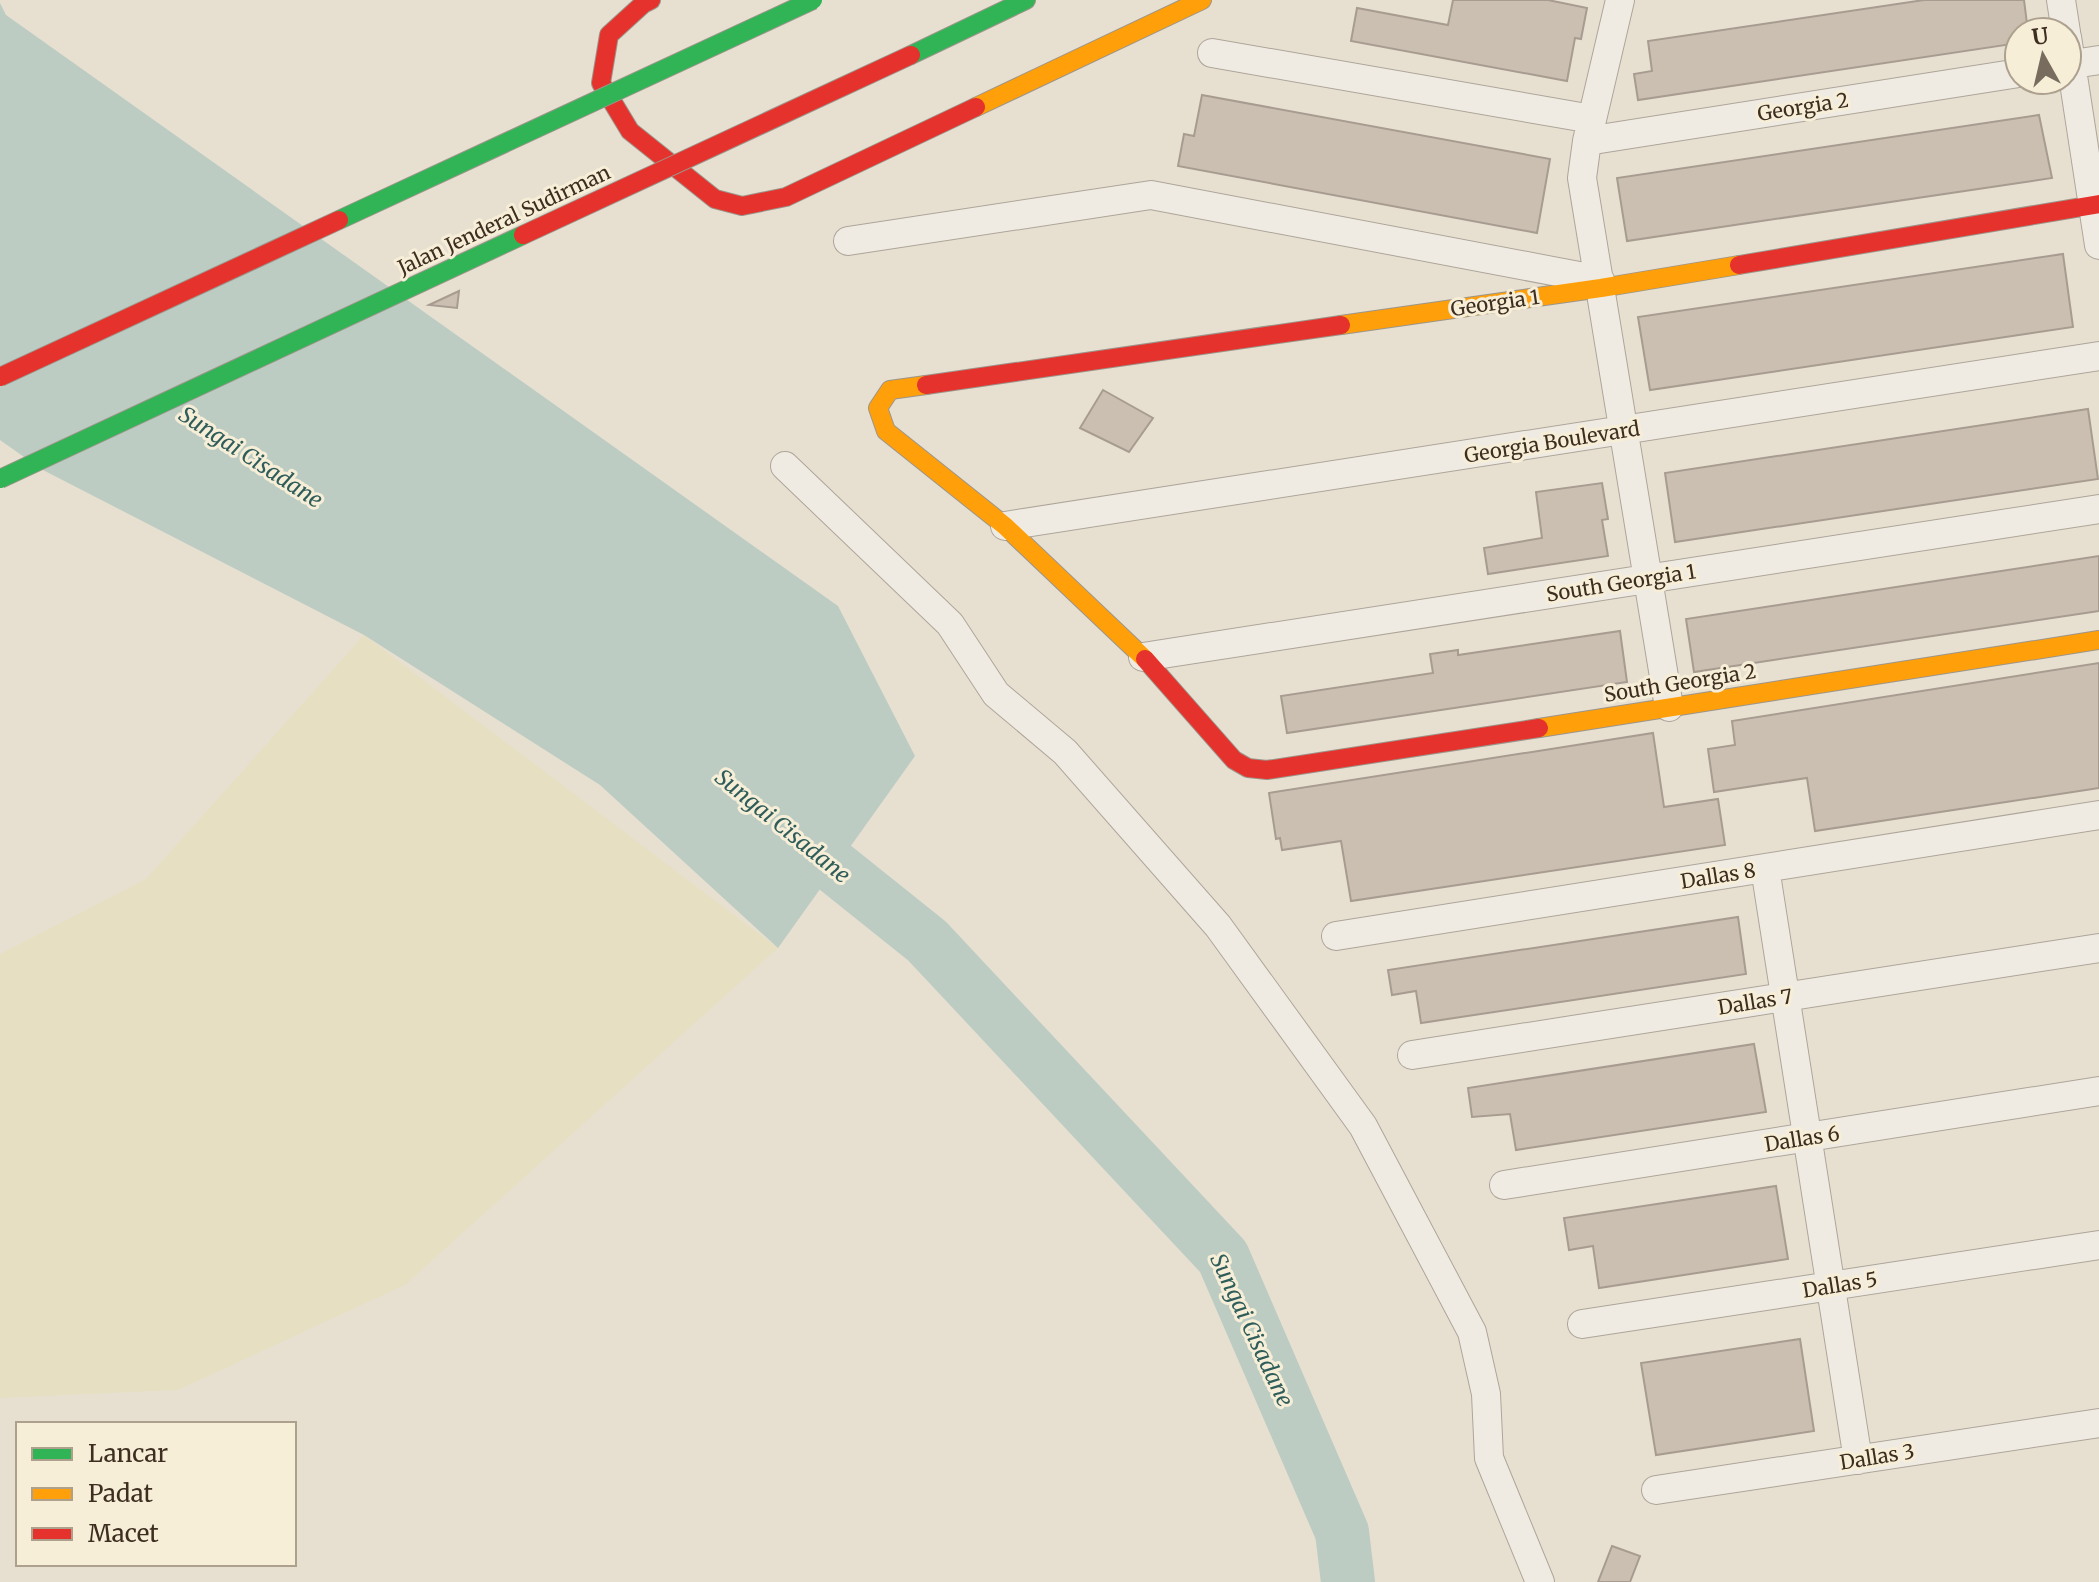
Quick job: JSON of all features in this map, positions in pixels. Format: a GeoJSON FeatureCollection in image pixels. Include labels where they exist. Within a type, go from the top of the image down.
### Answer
{"type":"FeatureCollection","features":[{"type":"Feature","properties":{"kind":"main road"},"geometry":{"type":"LineString","coordinates":[[651,0],[609,35],[601,83],[630,131],[715,199],[742,206],[786,197],[1202,0]]}},
{"type":"Feature","properties":{"kind":"main road"},"geometry":{"type":"LineString","coordinates":[[0,377],[813,0]]}},
{"type":"Feature","properties":{"kind":"main road","name":"Jalan Jenderal Sudirman"},"geometry":{"type":"LineString","coordinates":[[0,479],[1026,0]]}},
{"type":"Feature","properties":{"kind":"main road","name":"Georgia 1"},"geometry":{"type":"LineString","coordinates":[[1005,526],[886,431],[878,408],[890,390],[1600,284],[2096,204]]}},
{"type":"Feature","properties":{"kind":"main road"},"geometry":{"type":"LineString","coordinates":[[1005,526],[1143,657]]}},
{"type":"Feature","properties":{"kind":"main road","name":"South Georgia 2"},"geometry":{"type":"LineString","coordinates":[[1143,657],[1234,760],[1248,768],[1267,770],[2099,640]]}},
{"type":"Feature","properties":{"kind":"street"},"geometry":{"type":"LineString","coordinates":[[1623,0],[1589,130],[1582,178],[1669,707]]}},
{"type":"Feature","properties":{"kind":"street","name":"Georgia 2"},"geometry":{"type":"LineString","coordinates":[[1212,53],[1589,130],[2003,75]]}},
{"type":"Feature","properties":{"kind":"street"},"geometry":{"type":"LineString","coordinates":[[2076,96],[2096,204],[2099,245]]}},
{"type":"Feature","properties":{"kind":"street","name":"Georgia 1"},"geometry":{"type":"LineString","coordinates":[[848,241],[1151,195],[1600,284]]}},
{"type":"Feature","properties":{"kind":"street","name":"Georgia Boulevard"},"geometry":{"type":"LineString","coordinates":[[1005,526],[2099,356]]}},
{"type":"Feature","properties":{"kind":"street"},"geometry":{"type":"LineString","coordinates":[[785,466],[950,624],[996,694],[1065,752],[1218,926],[1363,1126],[1472,1332],[1486,1394],[1489,1458],[1540,1582]]}},
{"type":"Feature","properties":{"kind":"street","name":"South Georgia 1"},"geometry":{"type":"LineString","coordinates":[[1143,657],[2099,509]]}},
{"type":"Feature","properties":{"kind":"street","name":"Dallas 8"},"geometry":{"type":"LineString","coordinates":[[1336,936],[2099,815]]}},
{"type":"Feature","properties":{"kind":"street"},"geometry":{"type":"LineString","coordinates":[[1765,868],[1858,1460]]}},
{"type":"Feature","properties":{"kind":"street","name":"Dallas 7"},"geometry":{"type":"LineString","coordinates":[[1412,1055],[2099,948]]}},
{"type":"Feature","properties":{"kind":"street","name":"Dallas 6"},"geometry":{"type":"LineString","coordinates":[[1504,1185],[2099,1091]]}},
{"type":"Feature","properties":{"kind":"street","name":"Dallas 5"},"geometry":{"type":"LineString","coordinates":[[1582,1324],[2099,1245]]}},
{"type":"Feature","properties":{"kind":"street","name":"Dallas 3"},"geometry":{"type":"LineString","coordinates":[[1656,1490],[2099,1423]]}},
{"type":"Feature","properties":{"kind":"shaded area"},"geometry":{"type":"Polygon","coordinates":[[[364,635],[778,948],[405,1285],[178,1390],[0,1398],[0,954],[146,879],[364,635]]]}},
{"type":"Feature","properties":{"kind":"water"},"geometry":{"type":"Polygon","coordinates":[[[0,3],[6,15],[838,606],[915,756],[778,948],[600,785],[364,635],[41,469],[0,440],[0,3]]]}},
{"type":"Feature","properties":{"kind":"building"},"geometry":{"type":"Polygon","coordinates":[[[1453,0],[1548,0],[1587,8],[1581,39],[1575,38],[1567,81],[1351,41],[1357,8],[1448,25],[1453,0]]]}},
{"type":"Feature","properties":{"kind":"building"},"geometry":{"type":"Polygon","coordinates":[[[1924,0],[2024,0],[2026,16],[2003,16],[2003,45],[1638,100],[1634,74],[1652,71],[1648,41],[1924,0]]]}},
{"type":"Feature","properties":{"kind":"building"},"geometry":{"type":"Polygon","coordinates":[[[1202,95],[1550,159],[1537,233],[1178,166],[1184,134],[1194,136],[1202,95]]]}},
{"type":"Feature","properties":{"kind":"building"},"geometry":{"type":"Polygon","coordinates":[[[2039,115],[2052,178],[1627,241],[1617,178],[2039,115]]]}},
{"type":"Feature","properties":{"kind":"building"},"geometry":{"type":"Polygon","coordinates":[[[2063,254],[2073,327],[1650,390],[1638,317],[2063,254]]]}},
{"type":"Feature","properties":{"kind":"building"},"geometry":{"type":"Polygon","coordinates":[[[459,291],[457,308],[429,305],[459,291]]]}},
{"type":"Feature","properties":{"kind":"building"},"geometry":{"type":"Polygon","coordinates":[[[1103,390],[1153,418],[1129,452],[1080,428],[1103,390]]]}},
{"type":"Feature","properties":{"kind":"building"},"geometry":{"type":"Polygon","coordinates":[[[2088,409],[2098,479],[1675,542],[1665,473],[2088,409]]]}},
{"type":"Feature","properties":{"kind":"building"},"geometry":{"type":"Polygon","coordinates":[[[1602,483],[1608,519],[1602,520],[1608,556],[1488,574],[1484,548],[1542,538],[1536,492],[1602,483]]]}},
{"type":"Feature","properties":{"kind":"building"},"geometry":{"type":"Polygon","coordinates":[[[2099,556],[2099,611],[1694,672],[1686,619],[2099,556]]]}},
{"type":"Feature","properties":{"kind":"building"},"geometry":{"type":"Polygon","coordinates":[[[1620,631],[1627,682],[1287,733],[1281,696],[1433,673],[1430,654],[1458,650],[1458,655],[1620,631]]]}},
{"type":"Feature","properties":{"kind":"building"},"geometry":{"type":"Polygon","coordinates":[[[2099,663],[2099,788],[1815,831],[1807,778],[1714,792],[1708,749],[1735,745],[1732,721],[2099,663]]]}},
{"type":"Feature","properties":{"kind":"building"},"geometry":{"type":"Polygon","coordinates":[[[1653,733],[1664,807],[1718,799],[1725,845],[1351,901],[1341,841],[1282,850],[1280,838],[1276,839],[1269,793],[1653,733]]]}},
{"type":"Feature","properties":{"kind":"building"},"geometry":{"type":"Polygon","coordinates":[[[1738,917],[1746,974],[1421,1023],[1416,991],[1392,995],[1388,970],[1738,917]]]}},
{"type":"Feature","properties":{"kind":"building"},"geometry":{"type":"Polygon","coordinates":[[[1754,1044],[1766,1112],[1516,1150],[1510,1114],[1472,1117],[1468,1088],[1754,1044]]]}},
{"type":"Feature","properties":{"kind":"building"},"geometry":{"type":"Polygon","coordinates":[[[1776,1186],[1788,1259],[1599,1288],[1593,1246],[1569,1250],[1564,1218],[1776,1186]]]}},
{"type":"Feature","properties":{"kind":"building"},"geometry":{"type":"Polygon","coordinates":[[[1800,1339],[1814,1431],[1656,1455],[1641,1363],[1800,1339]]]}},
{"type":"Feature","properties":{"kind":"building"},"geometry":{"type":"Polygon","coordinates":[[[1612,1546],[1640,1556],[1630,1582],[1598,1582],[1612,1546]]]}},
{"type":"Feature","properties":{"kind":"waterway","name":"Sungai Cisadane"},"geometry":{"type":"LineString","coordinates":[[777,821],[927,941],[1223,1257],[1342,1532],[1348,1582]]}},
{"type":"Feature","properties":{"kind":"traffic: fast"},"geometry":{"type":"LineString","coordinates":[[339,220],[813,0]]}},
{"type":"Feature","properties":{"kind":"traffic: fast"},"geometry":{"type":"LineString","coordinates":[[911,55],[1026,0]]}},
{"type":"Feature","properties":{"kind":"traffic: fast"},"geometry":{"type":"LineString","coordinates":[[0,479],[523,235]]}},
{"type":"Feature","properties":{"kind":"traffic: slow"},"geometry":{"type":"LineString","coordinates":[[976,107],[1202,0]]}},
{"type":"Feature","properties":{"kind":"traffic: slow"},"geometry":{"type":"LineString","coordinates":[[1341,325],[1739,265]]}},
{"type":"Feature","properties":{"kind":"traffic: slow"},"geometry":{"type":"LineString","coordinates":[[926,385],[890,390],[878,408],[886,431],[1005,526],[1145,659]]}},
{"type":"Feature","properties":{"kind":"traffic: slow"},"geometry":{"type":"LineString","coordinates":[[1539,728],[2099,640]]}},
{"type":"Feature","properties":{"kind":"traffic: jam"},"geometry":{"type":"LineString","coordinates":[[651,0],[609,35],[601,83],[630,131],[715,199],[742,206],[786,197],[976,107]]}},
{"type":"Feature","properties":{"kind":"traffic: jam"},"geometry":{"type":"LineString","coordinates":[[523,235],[911,55]]}},
{"type":"Feature","properties":{"kind":"traffic: jam"},"geometry":{"type":"LineString","coordinates":[[1739,265],[2099,204]]}},
{"type":"Feature","properties":{"kind":"traffic: jam"},"geometry":{"type":"LineString","coordinates":[[0,377],[339,220]]}},
{"type":"Feature","properties":{"kind":"traffic: jam"},"geometry":{"type":"LineString","coordinates":[[926,385],[1341,325]]}},
{"type":"Feature","properties":{"kind":"traffic: jam"},"geometry":{"type":"LineString","coordinates":[[1145,659],[1234,760],[1248,768],[1267,770],[1539,728]]}}]}
